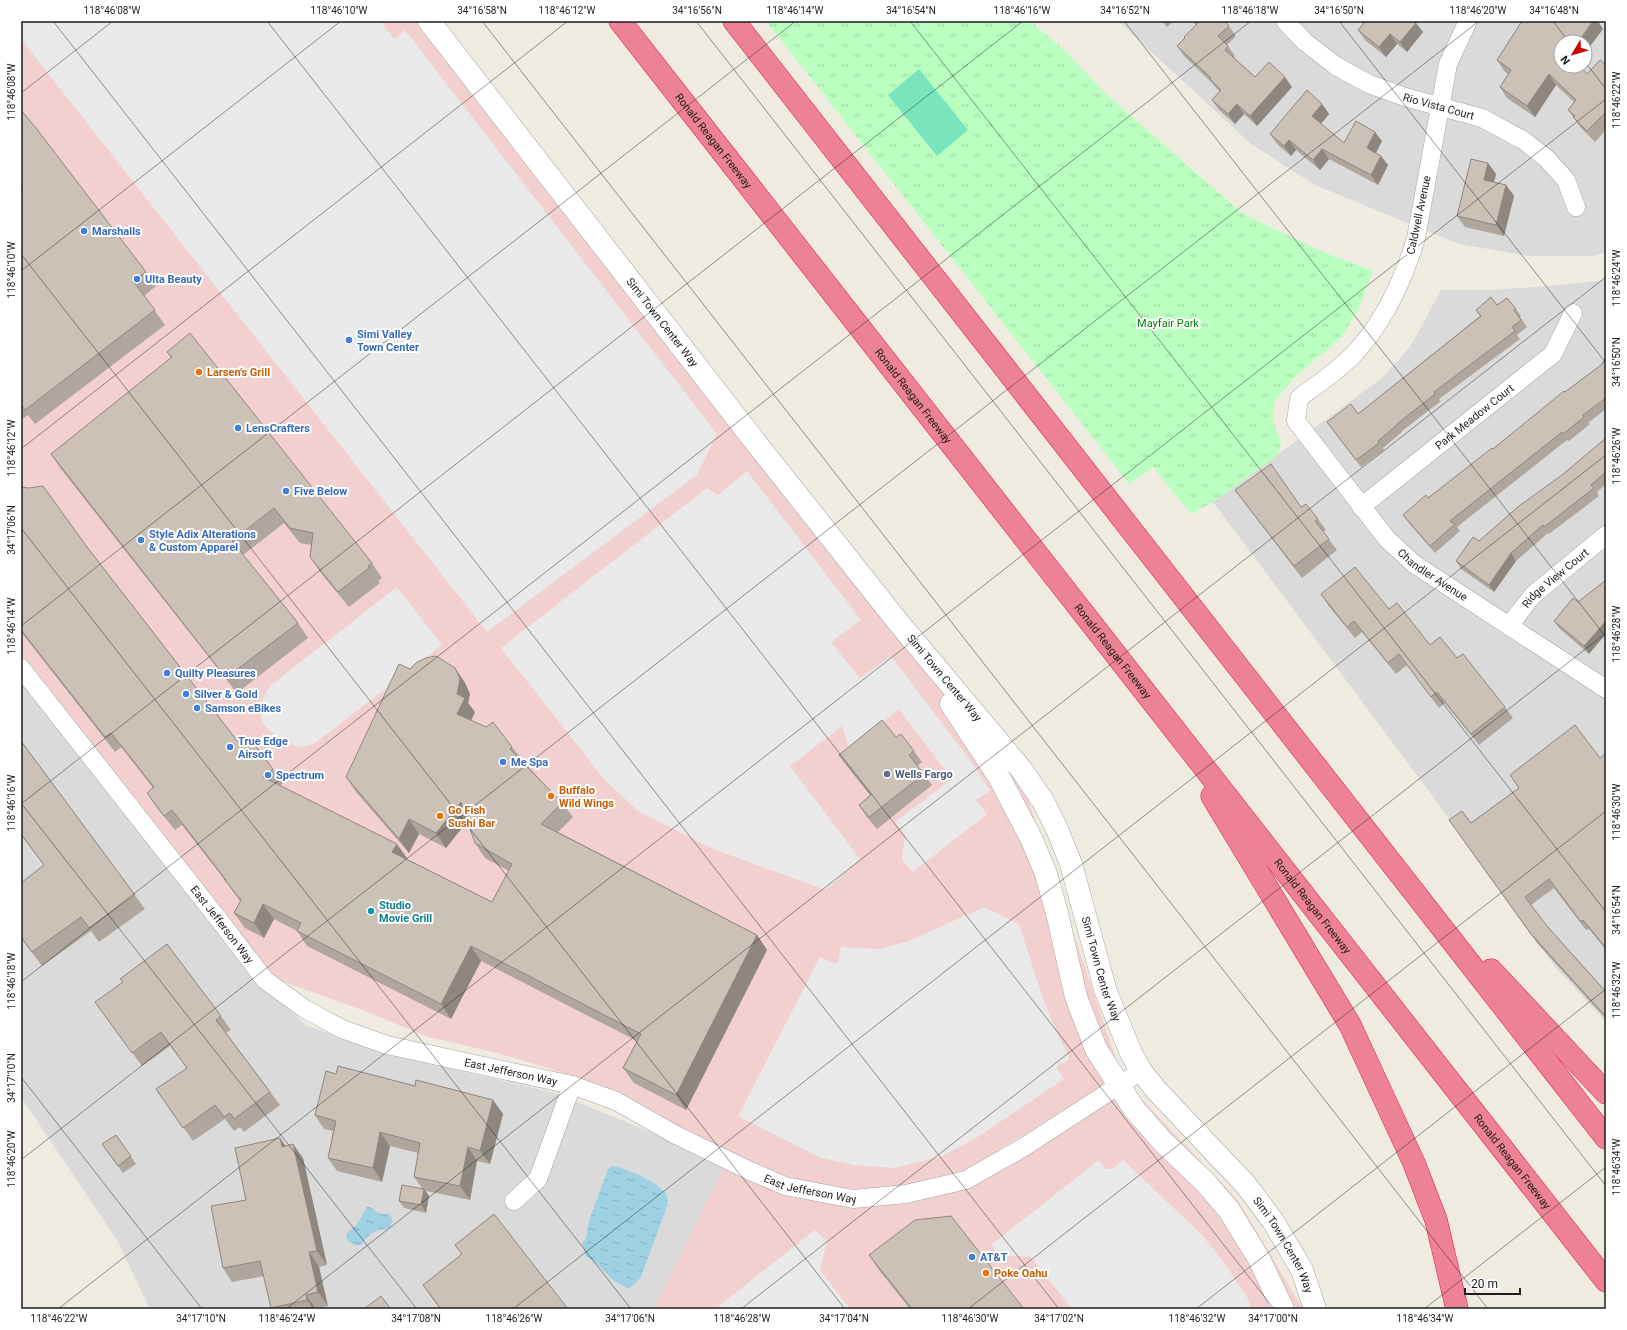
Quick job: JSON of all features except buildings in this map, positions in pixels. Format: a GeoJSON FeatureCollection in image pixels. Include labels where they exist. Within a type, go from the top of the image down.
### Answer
{"type":"FeatureCollection","features":[{"type":"Feature","properties":{"kind":"highway","name":"Ronald Reagan Freeway"},"geometry":{"type":"LineString","coordinates":[[620,21],[1606,1281]]}},
{"type":"Feature","properties":{"kind":"highway"},"geometry":{"type":"LineString","coordinates":[[734,21],[1606,1138]]}},
{"type":"Feature","properties":{"kind":"highway"},"geometry":{"type":"LineString","coordinates":[[1159,710],[1350,1025],[1414,1163],[1436,1220],[1457,1309]]}},
{"type":"Feature","properties":{"kind":"highway"},"geometry":{"type":"LineString","coordinates":[[1406,881],[1606,1093]]}},
{"type":"Feature","properties":{"kind":"street","name":"Simi Town Center Way"},"geometry":{"type":"LineString","coordinates":[[429,21],[748,433],[898,622],[1021,769],[1043,801],[1057,828],[1071,864],[1106,992],[1127,1046],[1141,1071],[1157,1091],[1246,1185],[1273,1221],[1302,1270],[1315,1309]]}},
{"type":"Feature","properties":{"kind":"street","name":"Rio Vista Court"},"geometry":{"type":"LineString","coordinates":[[1285,21],[1305,42],[1336,66],[1369,84],[1405,97],[1482,118],[1523,140],[1546,158],[1566,180],[1576,206]]}},
{"type":"Feature","properties":{"kind":"street","name":"Caldwell Avenue"},"geometry":{"type":"LineString","coordinates":[[1296,421],[1299,398],[1334,372],[1354,353],[1378,324],[1395,295],[1407,267],[1416,238],[1448,64],[1468,21]]}},
{"type":"Feature","properties":{"kind":"street","name":"Park Meadow Court"},"geometry":{"type":"LineString","coordinates":[[1361,507],[1553,354],[1573,313]]}},
{"type":"Feature","properties":{"kind":"street","name":"Chandler Avenue"},"geometry":{"type":"LineString","coordinates":[[1296,421],[1387,539],[1414,564],[1606,689]]}},
{"type":"Feature","properties":{"kind":"street","name":"Ridge View Court"},"geometry":{"type":"LineString","coordinates":[[1509,626],[1533,595],[1606,535]]}},
{"type":"Feature","properties":{"kind":"street","name":"Simi Town Center Way"},"geometry":{"type":"LineString","coordinates":[[898,622],[999,777],[1032,840],[1046,874],[1057,913],[1076,997],[1096,1049],[1134,1109],[1158,1136],[1205,1182],[1229,1210],[1259,1259],[1283,1309]]}},
{"type":"Feature","properties":{"kind":"street","name":"East Jefferson Way"},"geometry":{"type":"LineString","coordinates":[[21,668],[265,980],[312,1013],[342,1029],[387,1045],[572,1085],[616,1101],[676,1135],[785,1186],[853,1199],[906,1194],[966,1180],[1024,1147],[1119,1087],[1141,1071]]}},
{"type":"Feature","properties":{"kind":"street"},"geometry":{"type":"LineString","coordinates":[[514,1201],[538,1179],[572,1085]]}},
{"type":"Feature","properties":{"kind":"shaded area","name":"Simi Valley Town Center"},"geometry":{"type":"Polygon","coordinates":[[[21,21],[427,21],[997,751],[1028,799],[1121,1074],[964,1172],[890,1190],[813,1187],[752,1166],[582,1079],[498,1053],[428,1037],[362,1010],[271,977],[21,659],[21,21]]]}},
{"type":"Feature","properties":{"kind":"shaded area"},"geometry":{"type":"Polygon","coordinates":[[[21,21],[380,21],[394,39],[405,30],[717,434],[697,475],[487,632],[21,39],[21,21]]]}},
{"type":"Feature","properties":{"kind":"shaded area"},"geometry":{"type":"Polygon","coordinates":[[[1118,21],[1606,21],[1606,252],[1593,256],[1529,256],[1459,244],[1315,185],[1251,144],[1118,21]]]}},
{"type":"Feature","properties":{"kind":"shaded area"},"geometry":{"type":"Polygon","coordinates":[[[1606,280],[1606,1022],[1556,968],[1431,794],[1213,502],[1382,378],[1410,347],[1441,290],[1494,290],[1606,280]]]}},
{"type":"Feature","properties":{"kind":"shaded area"},"geometry":{"type":"Polygon","coordinates":[[[747,471],[861,620],[831,642],[860,678],[891,656],[970,760],[990,791],[976,800],[987,814],[913,872],[902,860],[905,835],[895,822],[952,779],[899,709],[856,743],[848,745],[842,726],[790,766],[860,859],[826,890],[713,849],[638,811],[604,779],[501,648],[707,488],[718,495],[747,471]]]}},
{"type":"Feature","properties":{"kind":"shaded area"},"geometry":{"type":"Polygon","coordinates":[[[397,587],[442,645],[314,744],[302,747],[284,743],[262,722],[260,709],[265,694],[271,685],[397,587]]]}},
{"type":"Feature","properties":{"kind":"shaded area"},"geometry":{"type":"Polygon","coordinates":[[[21,680],[255,978],[307,1026],[409,1059],[555,1093],[726,1163],[654,1309],[150,1309],[117,1240],[21,1097],[21,680]]]}},
{"type":"Feature","properties":{"kind":"shaded area"},"geometry":{"type":"Polygon","coordinates":[[[984,907],[1019,924],[1043,998],[1057,1033],[1070,1059],[1057,1066],[1057,1069],[1064,1079],[976,1138],[940,1157],[894,1168],[854,1165],[821,1158],[738,1116],[820,957],[834,964],[838,962],[841,947],[879,949],[909,941],[984,907]]]}},
{"type":"Feature","properties":{"kind":"shaded area"},"geometry":{"type":"Polygon","coordinates":[[[1131,1088],[1237,1199],[1303,1309],[654,1309],[726,1163],[806,1197],[975,1183],[1131,1088]]]}},
{"type":"Feature","properties":{"kind":"shaded area"},"geometry":{"type":"Polygon","coordinates":[[[1099,1160],[1106,1169],[1113,1169],[1123,1160],[1201,1234],[1222,1260],[1247,1297],[1252,1309],[1072,1309],[1031,1257],[999,1255],[991,1245],[1099,1160]]]}},
{"type":"Feature","properties":{"kind":"shaded area"},"geometry":{"type":"Polygon","coordinates":[[[815,1230],[827,1241],[820,1270],[850,1309],[715,1309],[815,1230]]]}},
{"type":"Feature","properties":{"kind":"green space","name":"Mayfair Park"},"geometry":{"type":"Polygon","coordinates":[[[766,21],[1030,21],[1063,49],[1106,94],[1243,214],[1319,250],[1373,271],[1358,310],[1341,338],[1295,377],[1274,402],[1273,421],[1281,442],[1278,455],[1213,502],[1191,514],[1153,467],[1129,484],[766,21]]]}},
{"type":"Feature","properties":{"kind":"green space"},"geometry":{"type":"Polygon","coordinates":[[[919,69],[968,130],[937,156],[888,95],[919,69]]]}},
{"type":"Feature","properties":{"kind":"water"},"geometry":{"type":"Polygon","coordinates":[[[612,1166],[633,1172],[657,1185],[666,1194],[668,1204],[641,1277],[629,1289],[614,1281],[598,1265],[586,1256],[582,1244],[586,1238],[589,1221],[608,1169],[612,1166]]]}},
{"type":"Feature","properties":{"kind":"water"},"geometry":{"type":"Polygon","coordinates":[[[367,1207],[370,1207],[380,1214],[389,1214],[393,1220],[390,1228],[374,1232],[361,1244],[356,1246],[348,1241],[346,1234],[358,1223],[367,1207]]]}},
{"type":"Feature","properties":{"kind":"place","name":"Marshalls"},"geometry":{"type":"Point","coordinates":[84,231]}},
{"type":"Feature","properties":{"kind":"place","name":"Ulta Beauty"},"geometry":{"type":"Point","coordinates":[137,279]}},
{"type":"Feature","properties":{"kind":"place","name":"Simi Valley Town Center"},"geometry":{"type":"Point","coordinates":[349,340]}},
{"type":"Feature","properties":{"kind":"place","name":"Larsen's Grill"},"geometry":{"type":"Point","coordinates":[199,372]}},
{"type":"Feature","properties":{"kind":"place","name":"LensCrafters"},"geometry":{"type":"Point","coordinates":[238,428]}},
{"type":"Feature","properties":{"kind":"place","name":"Five Below"},"geometry":{"type":"Point","coordinates":[286,491]}},
{"type":"Feature","properties":{"kind":"place","name":"Style Adix Alterations & Custom Apparel"},"geometry":{"type":"Point","coordinates":[141,540]}},
{"type":"Feature","properties":{"kind":"place","name":"Quilty Pleasures"},"geometry":{"type":"Point","coordinates":[167,673]}},
{"type":"Feature","properties":{"kind":"place","name":"Silver & Gold"},"geometry":{"type":"Point","coordinates":[186,694]}},
{"type":"Feature","properties":{"kind":"place","name":"Samson eBikes"},"geometry":{"type":"Point","coordinates":[197,708]}},
{"type":"Feature","properties":{"kind":"place","name":"True Edge Airsoft"},"geometry":{"type":"Point","coordinates":[230,747]}},
{"type":"Feature","properties":{"kind":"place","name":"Me Spa"},"geometry":{"type":"Point","coordinates":[503,762]}},
{"type":"Feature","properties":{"kind":"place","name":"Wells Fargo"},"geometry":{"type":"Point","coordinates":[887,774]}},
{"type":"Feature","properties":{"kind":"place","name":"Spectrum"},"geometry":{"type":"Point","coordinates":[268,775]}},
{"type":"Feature","properties":{"kind":"place","name":"Buffalo Wild Wings"},"geometry":{"type":"Point","coordinates":[551,796]}},
{"type":"Feature","properties":{"kind":"place","name":"Go Fish Sushi Bar"},"geometry":{"type":"Point","coordinates":[440,816]}},
{"type":"Feature","properties":{"kind":"place","name":"Studio Movie Grill"},"geometry":{"type":"Point","coordinates":[371,911]}},
{"type":"Feature","properties":{"kind":"place","name":"AT&T"},"geometry":{"type":"Point","coordinates":[972,1257]}},
{"type":"Feature","properties":{"kind":"place","name":"Poke Oahu"},"geometry":{"type":"Point","coordinates":[986,1273]}}]}
